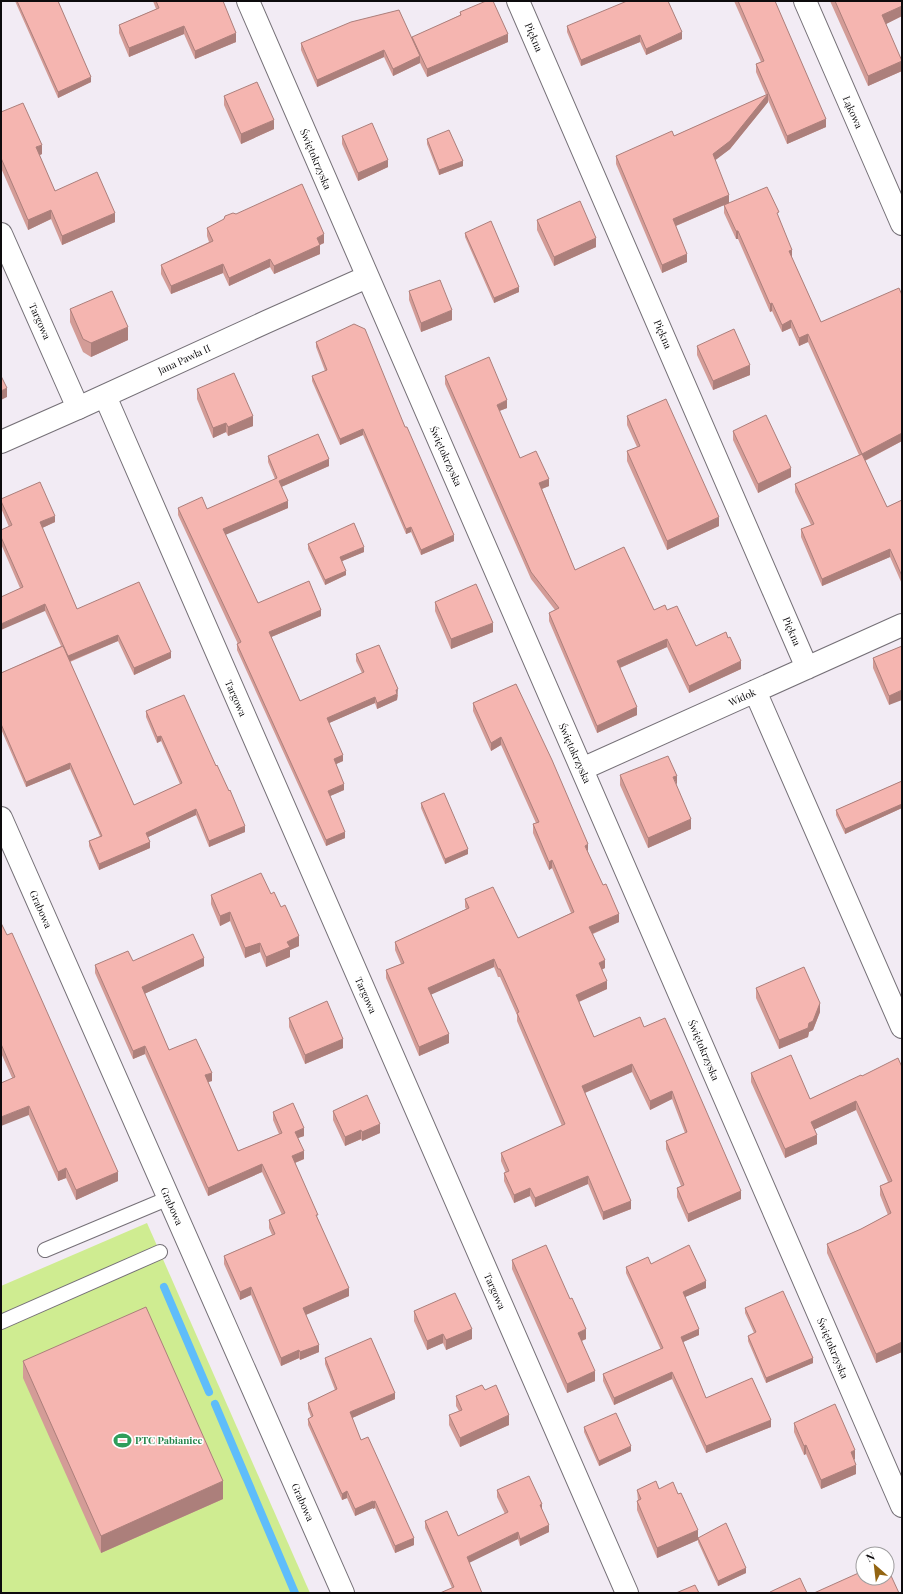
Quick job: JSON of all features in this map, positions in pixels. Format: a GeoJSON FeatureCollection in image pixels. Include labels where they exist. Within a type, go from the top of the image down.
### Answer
{"type":"FeatureCollection","features":[{"type":"Feature","properties":{"kind":"street","name":"Świętokrzyska"},"geometry":{"type":"LineString","coordinates":[[248,1],[902,1506]]}},
{"type":"Feature","properties":{"kind":"street","name":"Piękna"},"geometry":{"type":"LineString","coordinates":[[518,1],[807,668]]}},
{"type":"Feature","properties":{"kind":"street","name":"Łąkowa"},"geometry":{"type":"LineString","coordinates":[[805,1],[902,224]]}},
{"type":"Feature","properties":{"kind":"street","name":"Targowa"},"geometry":{"type":"LineString","coordinates":[[1,234],[78,408]]}},
{"type":"Feature","properties":{"kind":"street","name":"Jana Pawła II"},"geometry":{"type":"LineString","coordinates":[[1,442],[105,396],[273,318],[367,277]]}},
{"type":"Feature","properties":{"kind":"street","name":"Targowa"},"geometry":{"type":"LineString","coordinates":[[105,396],[627,1593]]}},
{"type":"Feature","properties":{"kind":"street","name":"Widok"},"geometry":{"type":"LineString","coordinates":[[582,769],[902,625]]}},
{"type":"Feature","properties":{"kind":"street"},"geometry":{"type":"LineString","coordinates":[[756,691],[902,1028]]}},
{"type":"Feature","properties":{"kind":"street","name":"Grabowa"},"geometry":{"type":"LineString","coordinates":[[1,818],[343,1593]]}},
{"type":"Feature","properties":{"kind":"lane"},"geometry":{"type":"LineString","coordinates":[[45,1250],[168,1198]]}},
{"type":"Feature","properties":{"kind":"lane"},"geometry":{"type":"LineString","coordinates":[[1,1322],[160,1252]]}},
{"type":"Feature","properties":{"kind":"green space","name":"PTC Pabianice"},"geometry":{"type":"Polygon","coordinates":[[[147,1223],[310,1593],[1,1593],[1,1286],[147,1223]]]}},
{"type":"Feature","properties":{"kind":"building"},"geometry":{"type":"Polygon","coordinates":[[[17,1],[58,1],[91,77],[58,92],[17,1]]]}},
{"type":"Feature","properties":{"kind":"building"},"geometry":{"type":"Polygon","coordinates":[[[156,1],[223,1],[236,33],[195,51],[184,26],[129,48],[119,25],[159,8],[156,1]]]}},
{"type":"Feature","properties":{"kind":"building"},"geometry":{"type":"Polygon","coordinates":[[[486,1],[493,1],[508,34],[427,69],[412,37],[461,15],[460,12],[486,1]]]}},
{"type":"Feature","properties":{"kind":"building"},"geometry":{"type":"Polygon","coordinates":[[[627,1],[668,1],[682,32],[646,49],[640,35],[581,60],[567,26],[627,1]]]}},
{"type":"Feature","properties":{"kind":"building"},"geometry":{"type":"Polygon","coordinates":[[[738,1],[775,1],[826,119],[787,136],[756,64],[764,61],[738,1]]]}},
{"type":"Feature","properties":{"kind":"building"},"geometry":{"type":"Polygon","coordinates":[[[835,1],[902,1],[902,6],[882,15],[902,61],[868,76],[835,1]]]}},
{"type":"Feature","properties":{"kind":"building"},"geometry":{"type":"Polygon","coordinates":[[[399,10],[420,56],[393,69],[384,50],[317,80],[301,43],[351,22],[399,10]]]}},
{"type":"Feature","properties":{"kind":"building"},"geometry":{"type":"Polygon","coordinates":[[[257,82],[274,120],[241,134],[224,96],[257,82]]]}},
{"type":"Feature","properties":{"kind":"building"},"geometry":{"type":"Polygon","coordinates":[[[768,94],[730,141],[713,154],[729,195],[673,219],[687,254],[662,265],[616,156],[672,131],[674,136],[768,94]]]}},
{"type":"Feature","properties":{"kind":"building"},"geometry":{"type":"Polygon","coordinates":[[[23,103],[42,145],[36,147],[55,191],[97,172],[115,213],[62,236],[51,210],[28,220],[1,158],[1,112],[23,103]]]}},
{"type":"Feature","properties":{"kind":"building"},"geometry":{"type":"Polygon","coordinates":[[[372,123],[388,160],[358,173],[342,136],[372,123]]]}},
{"type":"Feature","properties":{"kind":"building"},"geometry":{"type":"Polygon","coordinates":[[[449,130],[463,161],[439,170],[427,139],[449,130]]]}},
{"type":"Feature","properties":{"kind":"building"},"geometry":{"type":"Polygon","coordinates":[[[302,184],[324,234],[317,238],[320,245],[274,266],[270,259],[229,278],[223,264],[171,286],[161,265],[213,241],[207,228],[224,219],[225,216],[233,213],[236,214],[302,184]]]}},
{"type":"Feature","properties":{"kind":"building"},"geometry":{"type":"Polygon","coordinates":[[[767,187],[779,212],[777,213],[792,250],[789,251],[821,322],[899,288],[902,295],[902,433],[862,454],[808,334],[799,338],[791,320],[782,325],[772,303],[770,304],[738,231],[736,231],[724,205],[767,187]]]}},
{"type":"Feature","properties":{"kind":"building"},"geometry":{"type":"Polygon","coordinates":[[[580,201],[596,238],[554,257],[537,220],[580,201]]]}},
{"type":"Feature","properties":{"kind":"building"},"geometry":{"type":"Polygon","coordinates":[[[491,221],[519,287],[494,298],[465,233],[491,221]]]}},
{"type":"Feature","properties":{"kind":"building"},"geometry":{"type":"Polygon","coordinates":[[[440,280],[452,310],[421,323],[409,291],[440,280]]]}},
{"type":"Feature","properties":{"kind":"building"},"geometry":{"type":"Polygon","coordinates":[[[112,291],[128,327],[91,343],[83,339],[70,309],[112,291]]]}},
{"type":"Feature","properties":{"kind":"building"},"geometry":{"type":"Polygon","coordinates":[[[354,324],[365,329],[405,427],[407,427],[454,535],[421,550],[411,527],[406,529],[363,429],[340,439],[312,376],[327,370],[316,342],[354,324]]]}},
{"type":"Feature","properties":{"kind":"building"},"geometry":{"type":"Polygon","coordinates":[[[734,329],[750,365],[713,381],[697,346],[734,329]]]}},
{"type":"Feature","properties":{"kind":"building"},"geometry":{"type":"Polygon","coordinates":[[[489,357],[507,400],[497,405],[520,458],[536,451],[549,479],[539,483],[575,570],[624,547],[654,610],[665,605],[667,610],[677,606],[696,646],[726,632],[728,638],[730,637],[741,661],[689,686],[667,639],[617,661],[637,707],[597,726],[549,613],[559,608],[531,572],[445,376],[489,357]]]}},
{"type":"Feature","properties":{"kind":"building"},"geometry":{"type":"Polygon","coordinates":[[[234,373],[253,416],[228,427],[226,423],[213,428],[197,389],[234,373]]]}},
{"type":"Feature","properties":{"kind":"building"},"geometry":{"type":"Polygon","coordinates":[[[1,376],[7,388],[1,391],[1,376]]]}},
{"type":"Feature","properties":{"kind":"building"},"geometry":{"type":"Polygon","coordinates":[[[666,399],[719,517],[667,541],[627,451],[640,446],[627,416],[666,399]]]}},
{"type":"Feature","properties":{"kind":"building"},"geometry":{"type":"Polygon","coordinates":[[[766,415],[791,468],[758,484],[733,431],[766,415]]]}},
{"type":"Feature","properties":{"kind":"building"},"geometry":{"type":"Polygon","coordinates":[[[318,434],[329,459],[279,481],[288,501],[223,529],[258,603],[309,581],[321,610],[269,632],[300,701],[364,672],[356,654],[379,645],[398,689],[396,690],[397,694],[377,703],[375,697],[327,718],[343,755],[334,759],[344,784],[328,791],[345,832],[326,840],[237,644],[241,642],[178,508],[202,497],[207,509],[277,478],[268,456],[318,434]]]}},
{"type":"Feature","properties":{"kind":"building"},"geometry":{"type":"Polygon","coordinates":[[[862,454],[887,507],[902,500],[902,576],[890,549],[822,579],[801,529],[814,524],[795,484],[862,454]]]}},
{"type":"Feature","properties":{"kind":"building"},"geometry":{"type":"Polygon","coordinates":[[[40,482],[55,516],[40,522],[77,609],[139,582],[171,652],[134,668],[118,635],[68,656],[45,604],[1,624],[1,597],[23,587],[1,537],[1,530],[12,525],[1,499],[40,482]]]}},
{"type":"Feature","properties":{"kind":"building"},"geometry":{"type":"Polygon","coordinates":[[[354,523],[364,547],[340,557],[346,571],[325,580],[308,544],[354,523]]]}},
{"type":"Feature","properties":{"kind":"building"},"geometry":{"type":"Polygon","coordinates":[[[476,584],[493,623],[451,639],[435,602],[476,584]]]}},
{"type":"Feature","properties":{"kind":"building"},"geometry":{"type":"Polygon","coordinates":[[[63,646],[134,805],[182,783],[161,736],[157,737],[146,711],[184,695],[216,766],[217,765],[229,791],[230,790],[245,826],[209,841],[196,809],[146,833],[150,842],[99,864],[89,841],[102,836],[70,763],[26,782],[1,724],[1,673],[63,646]]]}},
{"type":"Feature","properties":{"kind":"building"},"geometry":{"type":"Polygon","coordinates":[[[902,646],[902,690],[889,696],[873,658],[902,646]]]}},
{"type":"Feature","properties":{"kind":"building"},"geometry":{"type":"Polygon","coordinates":[[[516,684],[552,760],[588,844],[585,846],[603,885],[606,884],[619,914],[589,927],[605,960],[599,963],[607,981],[576,995],[594,1037],[640,1017],[644,1027],[665,1018],[741,1191],[688,1214],[677,1188],[684,1185],[666,1141],[687,1132],[672,1091],[650,1101],[632,1064],[582,1086],[631,1201],[603,1212],[588,1176],[535,1198],[530,1188],[514,1195],[504,1173],[509,1171],[501,1153],[565,1124],[517,1013],[519,1012],[500,969],[498,969],[494,959],[428,988],[449,1034],[419,1047],[386,970],[404,963],[395,942],[469,908],[465,899],[493,887],[518,938],[574,912],[552,860],[549,862],[533,824],[539,822],[501,737],[491,743],[473,703],[516,684]]]}},
{"type":"Feature","properties":{"kind":"building"},"geometry":{"type":"Polygon","coordinates":[[[668,756],[677,776],[673,777],[691,819],[648,838],[620,775],[668,756]]]}},
{"type":"Feature","properties":{"kind":"building"},"geometry":{"type":"Polygon","coordinates":[[[902,781],[902,804],[845,829],[836,810],[902,781]]]}},
{"type":"Feature","properties":{"kind":"building"},"geometry":{"type":"Polygon","coordinates":[[[444,793],[468,849],[445,859],[421,803],[444,793]]]}},
{"type":"Feature","properties":{"kind":"building"},"geometry":{"type":"Polygon","coordinates":[[[261,873],[271,894],[274,892],[281,907],[285,905],[299,936],[287,942],[290,947],[266,957],[260,943],[245,948],[230,912],[220,916],[211,895],[261,873]]]}},
{"type":"Feature","properties":{"kind":"building"},"geometry":{"type":"Polygon","coordinates":[[[1,923],[7,935],[12,933],[118,1172],[76,1190],[66,1168],[58,1172],[29,1106],[1,1117],[1,1083],[15,1077],[1,1044],[1,923]]]}},
{"type":"Feature","properties":{"kind":"building"},"geometry":{"type":"Polygon","coordinates":[[[193,934],[204,958],[142,987],[169,1050],[196,1039],[212,1073],[205,1075],[238,1151],[282,1133],[273,1112],[293,1103],[304,1128],[295,1132],[304,1151],[292,1156],[318,1215],[316,1215],[349,1288],[303,1308],[319,1345],[300,1352],[299,1350],[281,1358],[251,1287],[240,1292],[224,1256],[275,1234],[269,1220],[285,1213],[262,1164],[208,1188],[145,1046],[133,1051],[95,965],[128,951],[133,961],[193,934]]]}},
{"type":"Feature","properties":{"kind":"building"},"geometry":{"type":"Polygon","coordinates":[[[804,967],[820,1003],[813,1021],[809,1023],[808,1028],[779,1040],[756,988],[804,967]]]}},
{"type":"Feature","properties":{"kind":"building"},"geometry":{"type":"Polygon","coordinates":[[[327,1001],[343,1039],[305,1055],[289,1018],[327,1001]]]}},
{"type":"Feature","properties":{"kind":"building"},"geometry":{"type":"Polygon","coordinates":[[[791,1055],[810,1099],[898,1058],[902,1067],[902,1342],[876,1354],[827,1244],[861,1229],[891,1213],[880,1186],[892,1181],[856,1101],[811,1122],[817,1135],[785,1149],[751,1073],[791,1055]]]}},
{"type":"Feature","properties":{"kind":"building"},"geometry":{"type":"Polygon","coordinates":[[[367,1095],[380,1124],[362,1132],[361,1130],[345,1137],[333,1111],[367,1095]]]}},
{"type":"Feature","properties":{"kind":"building"},"geometry":{"type":"Polygon","coordinates":[[[546,1245],[570,1299],[572,1298],[586,1329],[578,1333],[595,1371],[567,1384],[512,1260],[546,1245]]]}},
{"type":"Feature","properties":{"kind":"building"},"geometry":{"type":"Polygon","coordinates":[[[689,1245],[706,1281],[683,1292],[699,1329],[681,1337],[706,1398],[752,1378],[771,1420],[706,1446],[672,1372],[614,1398],[603,1374],[663,1348],[626,1267],[648,1257],[651,1264],[689,1245]]]}},
{"type":"Feature","properties":{"kind":"building"},"geometry":{"type":"Polygon","coordinates":[[[783,1291],[813,1358],[766,1378],[748,1336],[756,1332],[745,1308],[783,1291]]]}},
{"type":"Feature","properties":{"kind":"building"},"geometry":{"type":"Polygon","coordinates":[[[455,1293],[472,1329],[446,1340],[443,1334],[427,1341],[414,1311],[455,1293]]]}},
{"type":"Feature","properties":{"kind":"building"},"geometry":{"type":"Polygon","coordinates":[[[146,1307],[223,1481],[101,1536],[23,1361],[146,1307]]]}},
{"type":"Feature","properties":{"kind":"building"},"geometry":{"type":"Polygon","coordinates":[[[371,1338],[395,1393],[350,1412],[361,1440],[368,1437],[414,1538],[395,1546],[375,1501],[355,1509],[347,1491],[342,1494],[308,1419],[313,1416],[308,1403],[337,1389],[325,1358],[371,1338]]]}},
{"type":"Feature","properties":{"kind":"building"},"geometry":{"type":"Polygon","coordinates":[[[482,1385],[485,1390],[496,1385],[509,1415],[460,1438],[449,1415],[462,1410],[456,1396],[482,1385]]]}},
{"type":"Feature","properties":{"kind":"building"},"geometry":{"type":"Polygon","coordinates":[[[835,1404],[855,1450],[851,1452],[856,1465],[821,1480],[806,1445],[804,1446],[794,1423],[835,1404]]]}},
{"type":"Feature","properties":{"kind":"building"},"geometry":{"type":"Polygon","coordinates":[[[616,1413],[631,1446],[599,1461],[584,1427],[616,1413]]]}},
{"type":"Feature","properties":{"kind":"building"},"geometry":{"type":"Polygon","coordinates":[[[529,1476],[542,1504],[540,1505],[549,1525],[520,1539],[518,1532],[467,1557],[482,1593],[440,1593],[454,1587],[425,1521],[447,1511],[458,1536],[508,1512],[497,1490],[529,1476]]]}},
{"type":"Feature","properties":{"kind":"building"},"geometry":{"type":"Polygon","coordinates":[[[656,1481],[659,1489],[673,1482],[678,1494],[681,1493],[698,1530],[657,1548],[637,1501],[641,1499],[637,1490],[656,1481]]]}},
{"type":"Feature","properties":{"kind":"building"},"geometry":{"type":"Polygon","coordinates":[[[726,1523],[746,1568],[718,1581],[698,1538],[726,1523]]]}},
{"type":"Feature","properties":{"kind":"building"},"geometry":{"type":"Polygon","coordinates":[[[855,1575],[855,1586],[895,1586],[895,1584],[899,1593],[814,1593],[855,1575]]]}},
{"type":"Feature","properties":{"kind":"building"},"geometry":{"type":"Polygon","coordinates":[[[800,1578],[807,1593],[770,1593],[770,1592],[800,1578]]]}},
{"type":"Feature","properties":{"kind":"building"},"geometry":{"type":"Polygon","coordinates":[[[695,1585],[699,1593],[676,1593],[695,1585]]]}},
{"type":"Feature","properties":{"kind":"waterway"},"geometry":{"type":"LineString","coordinates":[[164,1287],[209,1392]]}},
{"type":"Feature","properties":{"kind":"waterway"},"geometry":{"type":"LineString","coordinates":[[215,1404],[295,1593]]}},
{"type":"Feature","properties":{"kind":"place","name":"PTC Pabianice"},"geometry":{"type":"Point","coordinates":[122,1440]}}]}
